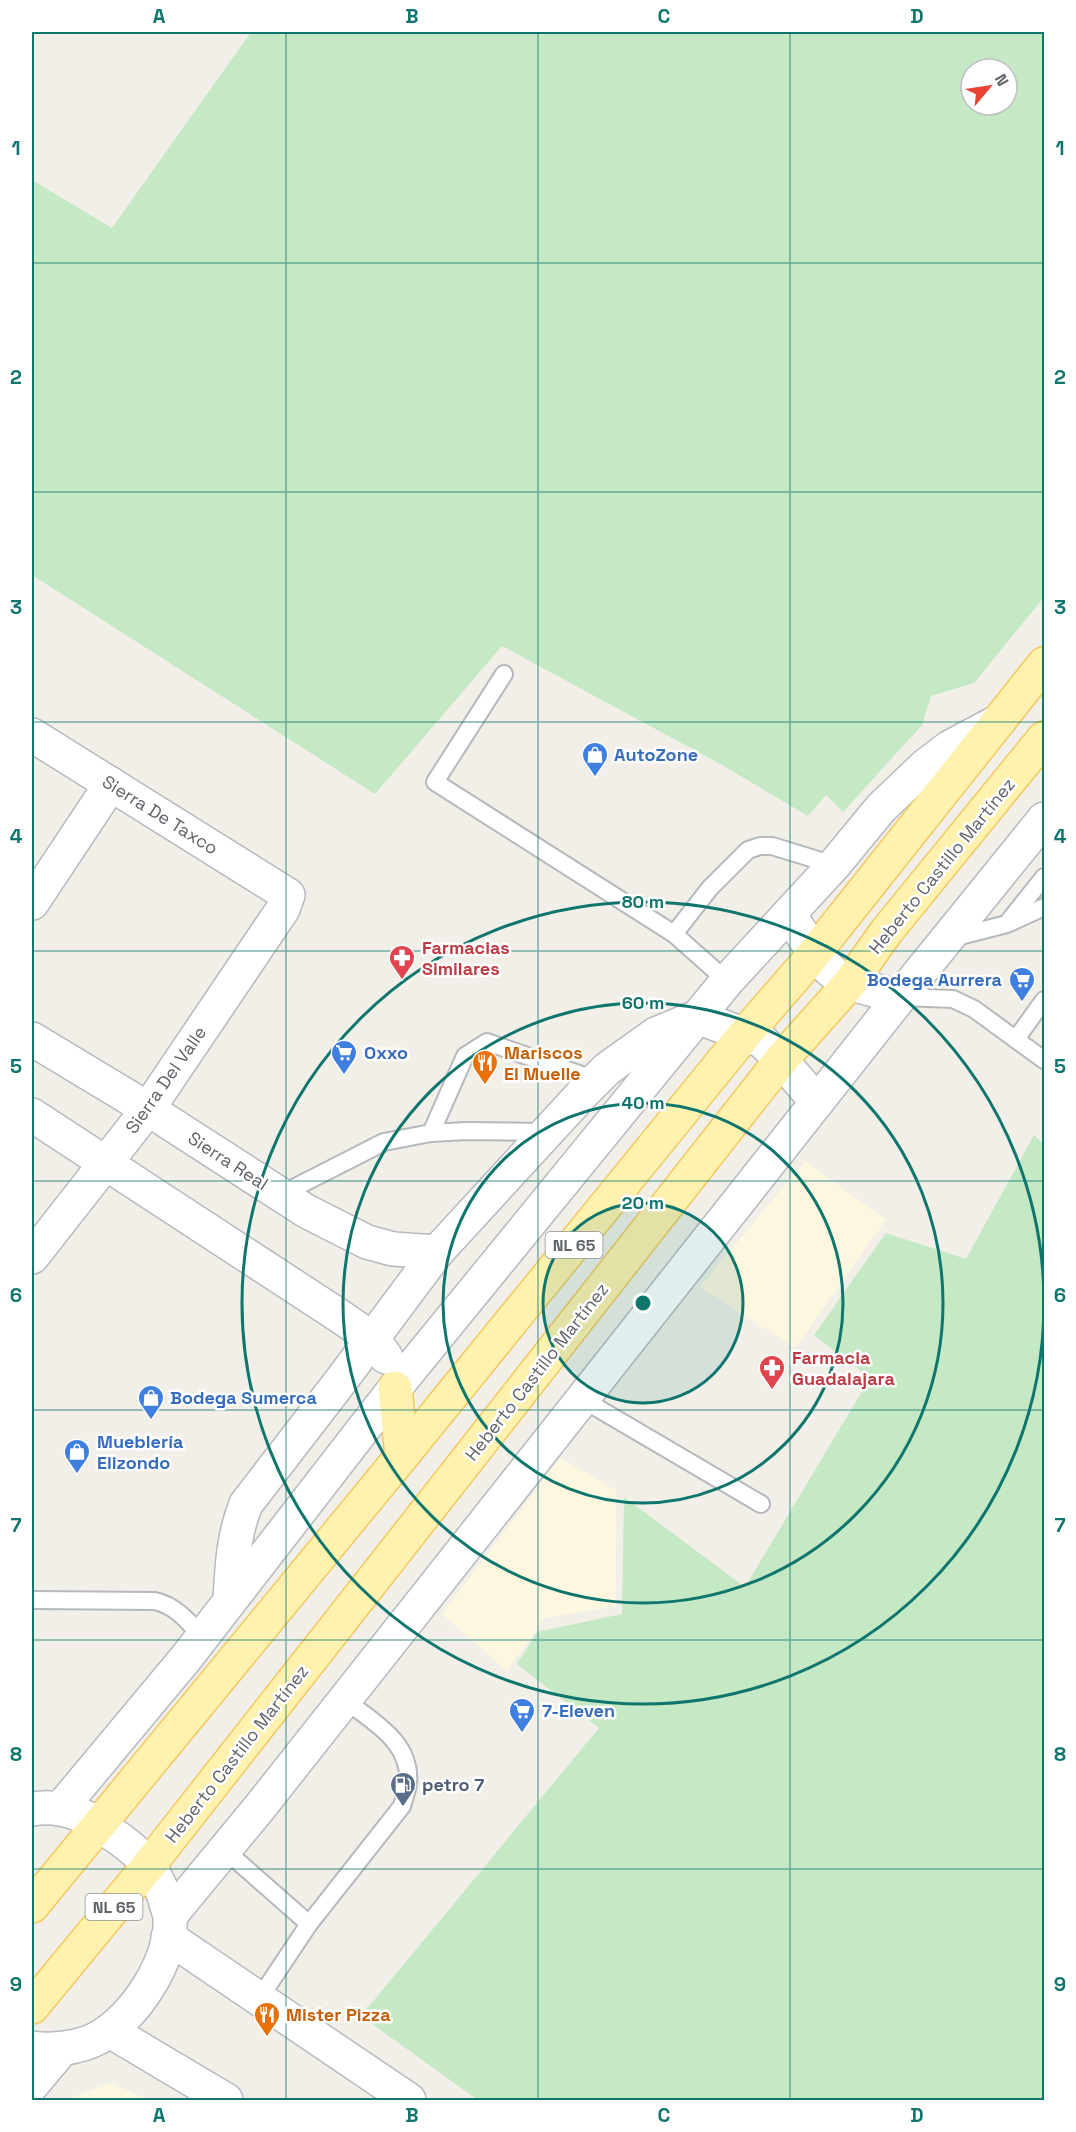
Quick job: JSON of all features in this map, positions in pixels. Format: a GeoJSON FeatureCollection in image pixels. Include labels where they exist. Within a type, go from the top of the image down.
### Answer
{"type":"FeatureCollection","features":[{"type":"Feature","properties":{"kind":"main road","name":"NL 65"},"geometry":{"type":"LineString","coordinates":[[32,1906],[814,953],[1044,664]]}},
{"type":"Feature","properties":{"kind":"main road","name":"Heberto Castillo Martínez"},"geometry":{"type":"LineString","coordinates":[[32,2007],[149,1866],[782,1060],[850,983],[886,932],[1044,738]]}},
{"type":"Feature","properties":{"kind":"main road"},"geometry":{"type":"LineString","coordinates":[[395,1388],[402,1456]]}},
{"type":"Feature","properties":{"kind":"street"},"geometry":{"type":"LineString","coordinates":[[46,1808],[202,1637],[395,1388],[727,981],[834,865],[881,808],[925,766],[950,747],[999,721]]}},
{"type":"Feature","properties":{"kind":"street","name":"Sierra De Taxco"},"geometry":{"type":"LineString","coordinates":[[32,735],[288,895]]}},
{"type":"Feature","properties":{"kind":"street"},"geometry":{"type":"LineString","coordinates":[[32,903],[111,784]]}},
{"type":"Feature","properties":{"kind":"street"},"geometry":{"type":"LineString","coordinates":[[169,1927],[225,1850],[900,997],[1044,819]]}},
{"type":"Feature","properties":{"kind":"street","name":"Sierra Del Valle"},"geometry":{"type":"LineString","coordinates":[[32,1257],[148,1109],[283,909],[288,895]]}},
{"type":"Feature","properties":{"kind":"street"},"geometry":{"type":"LineString","coordinates":[[789,914],[814,953],[832,972],[850,983],[900,997]]}},
{"type":"Feature","properties":{"kind":"street"},"geometry":{"type":"LineString","coordinates":[[230,1600],[233,1547],[238,1523],[246,1504],[437,1252],[596,1080],[621,1058],[656,1034],[697,1017],[762,1041],[782,1060],[817,1102]]}},
{"type":"Feature","properties":{"kind":"street","name":"Sierra Real"},"geometry":{"type":"LineString","coordinates":[[32,1039],[148,1109],[306,1211],[368,1242],[393,1249],[437,1252]]}},
{"type":"Feature","properties":{"kind":"street"},"geometry":{"type":"LineString","coordinates":[[32,1115],[372,1339],[385,1356],[395,1388]]}},
{"type":"Feature","properties":{"kind":"street"},"geometry":{"type":"LineString","coordinates":[[32,2085],[47,2049],[96,2039],[110,2031],[133,2007],[154,1979],[165,1956],[169,1927],[159,1883],[149,1866],[132,1847],[81,1814],[46,1808]]}},
{"type":"Feature","properties":{"kind":"street"},"geometry":{"type":"LineString","coordinates":[[169,1927],[259,1999],[408,2100]]}},
{"type":"Feature","properties":{"kind":"street"},"geometry":{"type":"LineString","coordinates":[[110,2031],[226,2100]]}},
{"type":"Feature","properties":{"kind":"lane"},"geometry":{"type":"LineString","coordinates":[[504,674],[435,783],[674,934],[727,981]]}},
{"type":"Feature","properties":{"kind":"lane"},"geometry":{"type":"LineString","coordinates":[[674,934],[710,888],[748,850],[760,846],[772,846],[834,865]]}},
{"type":"Feature","properties":{"kind":"lane"},"geometry":{"type":"LineString","coordinates":[[1007,924],[1044,877]]}},
{"type":"Feature","properties":{"kind":"lane"},"geometry":{"type":"LineString","coordinates":[[948,939],[1007,924],[1044,907]]}},
{"type":"Feature","properties":{"kind":"lane"},"geometry":{"type":"LineString","coordinates":[[900,997],[953,999],[974,1009],[1044,1060]]}},
{"type":"Feature","properties":{"kind":"lane"},"geometry":{"type":"LineString","coordinates":[[1016,1039],[1044,1000]]}},
{"type":"Feature","properties":{"kind":"lane"},"geometry":{"type":"LineString","coordinates":[[431,1133],[465,1056],[487,1042],[596,1080]]}},
{"type":"Feature","properties":{"kind":"lane"},"geometry":{"type":"LineString","coordinates":[[280,1195],[384,1142],[431,1133],[547,1132]]}},
{"type":"Feature","properties":{"kind":"lane"},"geometry":{"type":"LineString","coordinates":[[582,1399],[761,1504]]}},
{"type":"Feature","properties":{"kind":"lane"},"geometry":{"type":"LineString","coordinates":[[32,1600],[155,1601],[167,1604],[182,1614],[202,1637]]}},
{"type":"Feature","properties":{"kind":"lane"},"geometry":{"type":"LineString","coordinates":[[259,1999],[309,1924],[402,1806],[408,1784],[407,1763],[401,1749],[391,1734],[345,1700]]}},
{"type":"Feature","properties":{"kind":"lane"},"geometry":{"type":"LineString","coordinates":[[225,1850],[309,1924]]}},
{"type":"Feature","properties":{"kind":"shaded area"},"geometry":{"type":"Polygon","coordinates":[[[805,1161],[886,1220],[795,1348],[700,1287],[805,1161]]]}},
{"type":"Feature","properties":{"kind":"shaded area"},"geometry":{"type":"Polygon","coordinates":[[[560,1458],[616,1490],[616,1606],[545,1618],[507,1671],[442,1614],[560,1458]]]}},
{"type":"Feature","properties":{"kind":"shaded area"},"geometry":{"type":"Polygon","coordinates":[[[111,2083],[149,2100],[66,2100],[111,2083]]]}},
{"type":"Feature","properties":{"kind":"green space"},"geometry":{"type":"Polygon","coordinates":[[[251,32],[1044,32],[1044,597],[974,683],[931,696],[922,725],[843,812],[826,795],[808,816],[722,765],[502,646],[375,794],[32,575],[32,180],[112,228],[251,32]]]}},
{"type":"Feature","properties":{"kind":"green space"},"geometry":{"type":"Polygon","coordinates":[[[1034,1135],[1044,1145],[1044,2100],[478,2100],[361,2016],[599,1728],[517,1664],[537,1632],[622,1614],[624,1497],[745,1587],[870,1378],[814,1335],[886,1233],[966,1259],[1034,1135]]]}},
{"type":"Feature","properties":{"kind":"place","name":"AutoZone"},"geometry":{"type":"Point","coordinates":[595,778]}},
{"type":"Feature","properties":{"kind":"place","name":"Farmacias Similares"},"geometry":{"type":"Point","coordinates":[402,981]}},
{"type":"Feature","properties":{"kind":"place","name":"Bodega Aurrera"},"geometry":{"type":"Point","coordinates":[1022,1003]}},
{"type":"Feature","properties":{"kind":"place","name":"Oxxo"},"geometry":{"type":"Point","coordinates":[344,1076]}},
{"type":"Feature","properties":{"kind":"place","name":"Mariscos El Muelle"},"geometry":{"type":"Point","coordinates":[485,1086]}},
{"type":"Feature","properties":{"kind":"place","name":"Farmacia Guadalajara"},"geometry":{"type":"Point","coordinates":[772,1391]}},
{"type":"Feature","properties":{"kind":"place","name":"Bodega Sumerca"},"geometry":{"type":"Point","coordinates":[151,1421]}},
{"type":"Feature","properties":{"kind":"place","name":"Mueblería Elizondo"},"geometry":{"type":"Point","coordinates":[77,1475]}},
{"type":"Feature","properties":{"kind":"place","name":"7-Eleven"},"geometry":{"type":"Point","coordinates":[522,1734]}},
{"type":"Feature","properties":{"kind":"place","name":"petro 7"},"geometry":{"type":"Point","coordinates":[403,1808]}},
{"type":"Feature","properties":{"kind":"place","name":"Mister Pizza"},"geometry":{"type":"Point","coordinates":[267,2038]}}]}
